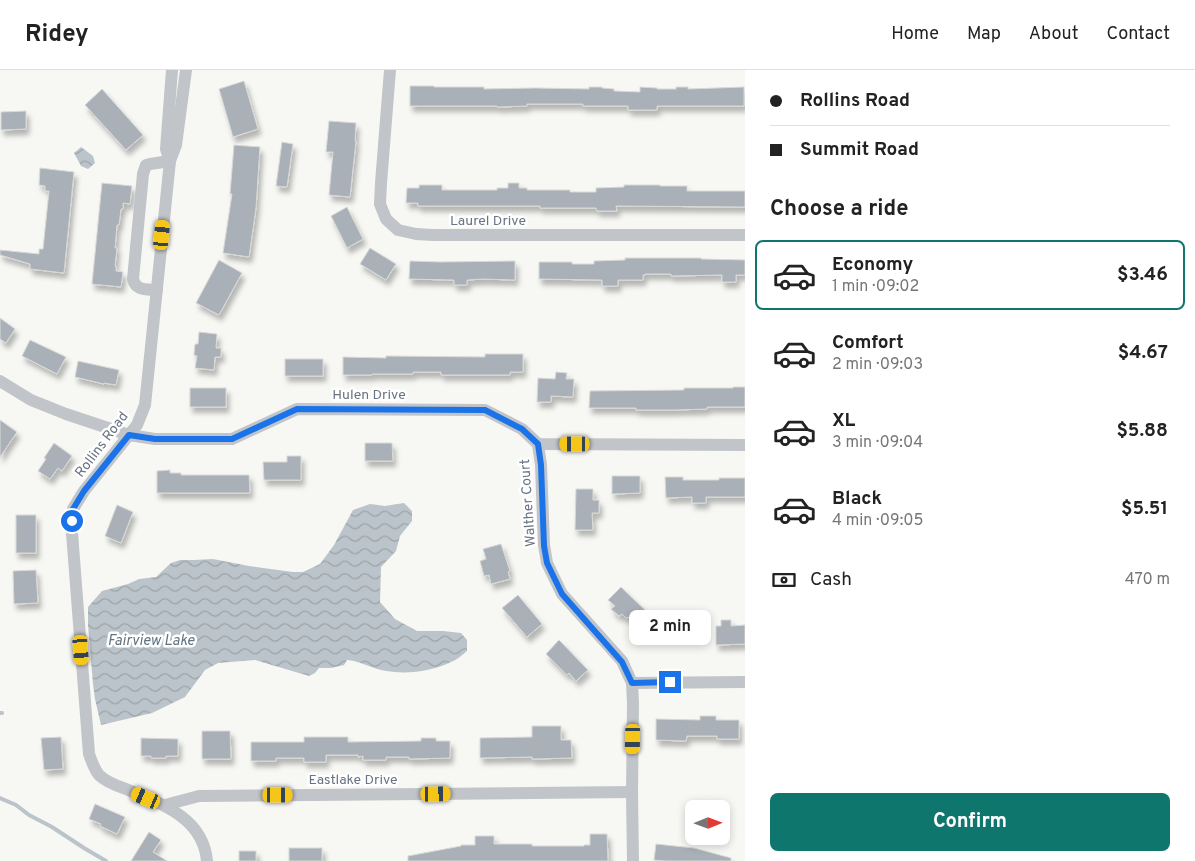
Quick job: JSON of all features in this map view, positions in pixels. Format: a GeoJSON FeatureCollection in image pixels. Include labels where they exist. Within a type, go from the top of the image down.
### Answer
{"type":"FeatureCollection","features":[{"type":"Feature","properties":{"kind":"street"},"geometry":{"type":"LineString","coordinates":[[172,70],[179,72],[186,70]]}},
{"type":"Feature","properties":{"kind":"street","name":"Rollins Road"},"geometry":{"type":"LineString","coordinates":[[170,162],[166,149],[172,70]]}},
{"type":"Feature","properties":{"kind":"street","name":"Rollins Road"},"geometry":{"type":"LineString","coordinates":[[186,70],[176,146],[170,162],[145,405],[137,425],[84,491],[73,509],[72,533],[92,764],[100,776],[110,783],[164,805],[188,821],[200,838],[207,861]]}},
{"type":"Feature","properties":{"kind":"street","name":"Laurel Drive"},"geometry":{"type":"LineString","coordinates":[[390,70],[380,204],[386,219],[398,230],[433,235],[745,235]]}},
{"type":"Feature","properties":{"kind":"street"},"geometry":{"type":"LineString","coordinates":[[157,290],[139,288],[133,279],[142,183],[146,165],[170,162]]}},
{"type":"Feature","properties":{"kind":"street","name":"Hulen Drive"},"geometry":{"type":"LineString","coordinates":[[0,381],[30,400],[66,414],[129,435],[155,439],[232,439],[297,409],[485,410],[522,429],[538,444]]}},
{"type":"Feature","properties":{"kind":"street"},"geometry":{"type":"LineString","coordinates":[[538,444],[745,445]]}},
{"type":"Feature","properties":{"kind":"street","name":"Walther Court"},"geometry":{"type":"LineString","coordinates":[[538,444],[541,465],[544,546],[547,563],[562,594],[622,662],[632,683],[634,703],[633,861]]}},
{"type":"Feature","properties":{"kind":"street"},"geometry":{"type":"LineString","coordinates":[[632,683],[745,682]]}},
{"type":"Feature","properties":{"kind":"street","name":"Eastlake Drive"},"geometry":{"type":"LineString","coordinates":[[164,805],[199,796],[632,792]]}},
{"type":"Feature","properties":{"kind":"water"},"geometry":{"type":"Polygon","coordinates":[[[81,147],[93,156],[95,163],[88,169],[81,166],[74,153],[81,147]]]}},
{"type":"Feature","properties":{"kind":"water","name":"Fairview Lake"},"geometry":{"type":"Polygon","coordinates":[[[404,503],[412,511],[412,521],[400,536],[396,551],[381,567],[380,602],[395,619],[417,631],[461,633],[467,640],[467,651],[459,657],[434,668],[408,672],[390,672],[347,660],[344,665],[319,668],[309,676],[255,660],[218,663],[205,670],[185,697],[152,713],[101,725],[93,684],[88,607],[102,591],[139,579],[156,577],[171,563],[180,560],[213,559],[249,566],[303,572],[320,564],[334,545],[353,510],[370,504],[385,506],[404,503]]]}},
{"type":"Feature","properties":{"kind":"building"},"geometry":{"type":"Polygon","coordinates":[[[244,81],[258,129],[233,137],[219,89],[244,81]]]}},
{"type":"Feature","properties":{"kind":"building"},"geometry":{"type":"Polygon","coordinates":[[[410,86],[484,87],[484,89],[589,89],[589,87],[602,87],[614,89],[614,91],[640,92],[640,87],[676,89],[676,87],[688,87],[688,89],[744,87],[744,106],[657,106],[657,110],[628,110],[628,106],[583,106],[583,104],[527,104],[527,106],[497,107],[410,106],[410,86]]]}},
{"type":"Feature","properties":{"kind":"building"},"geometry":{"type":"Polygon","coordinates":[[[102,89],[143,135],[126,150],[85,105],[102,89]]]}},
{"type":"Feature","properties":{"kind":"building"},"geometry":{"type":"Polygon","coordinates":[[[26,111],[26,129],[1,130],[1,112],[26,111]]]}},
{"type":"Feature","properties":{"kind":"building"},"geometry":{"type":"Polygon","coordinates":[[[329,121],[356,123],[350,197],[329,195],[333,152],[326,152],[329,121]]]}},
{"type":"Feature","properties":{"kind":"building"},"geometry":{"type":"Polygon","coordinates":[[[282,142],[293,144],[287,187],[276,186],[282,142]]]}},
{"type":"Feature","properties":{"kind":"building"},"geometry":{"type":"Polygon","coordinates":[[[234,145],[260,147],[256,208],[249,257],[223,253],[232,194],[230,194],[234,145]]]}},
{"type":"Feature","properties":{"kind":"building"},"geometry":{"type":"Polygon","coordinates":[[[40,168],[74,172],[64,273],[30,269],[30,264],[0,255],[0,250],[39,254],[39,249],[43,249],[49,191],[45,191],[45,186],[39,185],[40,168]]]}},
{"type":"Feature","properties":{"kind":"building"},"geometry":{"type":"Polygon","coordinates":[[[102,183],[132,186],[130,204],[123,203],[119,225],[117,225],[115,266],[116,271],[123,272],[121,287],[92,284],[102,183]]]}},
{"type":"Feature","properties":{"kind":"building"},"geometry":{"type":"Polygon","coordinates":[[[508,183],[519,183],[519,188],[527,188],[527,190],[570,190],[570,192],[596,192],[596,188],[624,187],[624,185],[687,186],[687,191],[745,191],[745,207],[616,206],[617,211],[597,211],[596,208],[418,206],[418,203],[406,203],[407,188],[419,188],[419,185],[442,185],[442,190],[497,190],[497,188],[508,188],[508,183]]]}},
{"type":"Feature","properties":{"kind":"building"},"geometry":{"type":"Polygon","coordinates":[[[347,207],[363,239],[347,248],[331,216],[347,207]]]}},
{"type":"Feature","properties":{"kind":"building"},"geometry":{"type":"Polygon","coordinates":[[[370,248],[396,264],[386,280],[360,264],[370,248]]]}},
{"type":"Feature","properties":{"kind":"building"},"geometry":{"type":"Polygon","coordinates":[[[625,258],[745,260],[745,275],[736,275],[736,282],[722,282],[722,275],[671,276],[671,274],[645,274],[643,275],[643,280],[618,280],[618,286],[602,286],[602,280],[539,279],[539,262],[594,264],[594,261],[625,260],[625,258]]]}},
{"type":"Feature","properties":{"kind":"building"},"geometry":{"type":"Polygon","coordinates":[[[219,260],[242,273],[219,315],[196,303],[219,260]]]}},
{"type":"Feature","properties":{"kind":"building"},"geometry":{"type":"Polygon","coordinates":[[[410,261],[515,261],[515,280],[467,280],[467,285],[454,285],[454,280],[409,279],[410,261]]]}},
{"type":"Feature","properties":{"kind":"building"},"geometry":{"type":"Polygon","coordinates":[[[0,318],[15,329],[6,343],[0,339],[0,318]]]}},
{"type":"Feature","properties":{"kind":"building"},"geometry":{"type":"Polygon","coordinates":[[[199,332],[217,334],[216,348],[221,348],[221,357],[215,357],[214,370],[195,368],[197,356],[194,355],[195,344],[198,344],[199,332]]]}},
{"type":"Feature","properties":{"kind":"building"},"geometry":{"type":"Polygon","coordinates":[[[30,340],[66,357],[57,374],[22,356],[30,340]]]}},
{"type":"Feature","properties":{"kind":"building"},"geometry":{"type":"Polygon","coordinates":[[[485,354],[523,354],[523,372],[510,372],[510,375],[441,375],[441,372],[413,372],[413,374],[343,375],[343,357],[485,357],[485,354]]]}},
{"type":"Feature","properties":{"kind":"building"},"geometry":{"type":"Polygon","coordinates":[[[285,359],[323,359],[323,376],[285,376],[285,359]]]}},
{"type":"Feature","properties":{"kind":"building"},"geometry":{"type":"Polygon","coordinates":[[[78,361],[119,370],[116,385],[75,377],[78,361]]]}},
{"type":"Feature","properties":{"kind":"building"},"geometry":{"type":"Polygon","coordinates":[[[556,372],[567,373],[566,379],[574,379],[573,397],[551,396],[551,402],[537,402],[538,378],[555,379],[556,372]]]}},
{"type":"Feature","properties":{"kind":"building"},"geometry":{"type":"Polygon","coordinates":[[[745,387],[745,407],[707,407],[707,409],[673,410],[589,408],[590,391],[684,390],[684,388],[745,387]]]}},
{"type":"Feature","properties":{"kind":"building"},"geometry":{"type":"Polygon","coordinates":[[[190,388],[226,388],[226,407],[190,407],[190,388]]]}},
{"type":"Feature","properties":{"kind":"building"},"geometry":{"type":"Polygon","coordinates":[[[0,420],[17,432],[0,457],[0,420]]]}},
{"type":"Feature","properties":{"kind":"building"},"geometry":{"type":"Polygon","coordinates":[[[54,443],[72,456],[62,471],[58,468],[50,479],[38,471],[54,443]]]}},
{"type":"Feature","properties":{"kind":"building"},"geometry":{"type":"Polygon","coordinates":[[[365,443],[392,443],[393,461],[365,461],[365,443]]]}},
{"type":"Feature","properties":{"kind":"building"},"geometry":{"type":"Polygon","coordinates":[[[287,456],[301,456],[301,480],[264,480],[263,462],[287,462],[287,456]]]}},
{"type":"Feature","properties":{"kind":"building"},"geometry":{"type":"Polygon","coordinates":[[[170,470],[170,473],[181,473],[181,475],[249,475],[250,493],[157,493],[157,471],[170,470]]]}},
{"type":"Feature","properties":{"kind":"building"},"geometry":{"type":"Polygon","coordinates":[[[612,476],[640,476],[640,493],[612,494],[612,476]]]}},
{"type":"Feature","properties":{"kind":"building"},"geometry":{"type":"Polygon","coordinates":[[[665,477],[683,477],[683,480],[745,478],[745,497],[706,497],[706,503],[692,503],[692,497],[666,498],[665,477]]]}},
{"type":"Feature","properties":{"kind":"building"},"geometry":{"type":"Polygon","coordinates":[[[576,489],[593,489],[593,500],[599,500],[599,513],[592,513],[593,530],[575,530],[576,489]]]}},
{"type":"Feature","properties":{"kind":"building"},"geometry":{"type":"Polygon","coordinates":[[[117,505],[133,512],[121,543],[105,536],[117,505]]]}},
{"type":"Feature","properties":{"kind":"building"},"geometry":{"type":"Polygon","coordinates":[[[16,515],[36,515],[36,553],[16,553],[16,515]]]}},
{"type":"Feature","properties":{"kind":"building"},"geometry":{"type":"Polygon","coordinates":[[[501,544],[510,571],[508,572],[510,579],[491,584],[489,575],[484,576],[480,561],[486,559],[483,549],[501,544]]]}},
{"type":"Feature","properties":{"kind":"building"},"geometry":{"type":"Polygon","coordinates":[[[36,570],[38,603],[14,604],[13,571],[36,570]]]}},
{"type":"Feature","properties":{"kind":"building"},"geometry":{"type":"Polygon","coordinates":[[[621,587],[647,612],[636,625],[628,617],[626,618],[622,614],[619,616],[611,609],[615,606],[608,600],[621,587]]]}},
{"type":"Feature","properties":{"kind":"building"},"geometry":{"type":"Polygon","coordinates":[[[518,595],[542,624],[527,637],[502,608],[518,595]]]}},
{"type":"Feature","properties":{"kind":"building"},"geometry":{"type":"Polygon","coordinates":[[[663,615],[701,615],[701,633],[664,633],[663,615]]]}},
{"type":"Feature","properties":{"kind":"building"},"geometry":{"type":"Polygon","coordinates":[[[721,620],[731,620],[731,626],[745,625],[745,644],[716,645],[716,626],[721,626],[721,620]]]}},
{"type":"Feature","properties":{"kind":"building"},"geometry":{"type":"Polygon","coordinates":[[[559,640],[588,670],[576,681],[569,673],[567,675],[546,654],[559,640]]]}},
{"type":"Feature","properties":{"kind":"building"},"geometry":{"type":"Polygon","coordinates":[[[700,716],[716,716],[716,720],[739,720],[739,739],[717,739],[717,736],[687,736],[686,741],[656,740],[656,719],[700,720],[700,716]]]}},
{"type":"Feature","properties":{"kind":"building"},"geometry":{"type":"Polygon","coordinates":[[[532,726],[561,726],[561,740],[571,740],[572,758],[480,758],[480,738],[532,737],[532,726]]]}},
{"type":"Feature","properties":{"kind":"building"},"geometry":{"type":"Polygon","coordinates":[[[202,731],[230,731],[231,759],[202,759],[202,731]]]}},
{"type":"Feature","properties":{"kind":"building"},"geometry":{"type":"Polygon","coordinates":[[[61,737],[63,769],[44,770],[41,738],[61,737]]]}},
{"type":"Feature","properties":{"kind":"building"},"geometry":{"type":"Polygon","coordinates":[[[304,737],[348,737],[348,742],[421,741],[421,738],[436,738],[436,741],[450,741],[450,758],[409,759],[409,757],[386,757],[386,760],[363,760],[363,756],[358,757],[358,755],[326,755],[326,762],[304,762],[304,758],[276,758],[276,761],[251,761],[251,742],[304,742],[304,737]]]}},
{"type":"Feature","properties":{"kind":"building"},"geometry":{"type":"Polygon","coordinates":[[[141,738],[178,739],[178,756],[151,758],[151,756],[141,756],[141,738]]]}},
{"type":"Feature","properties":{"kind":"building"},"geometry":{"type":"Polygon","coordinates":[[[95,804],[125,817],[117,834],[89,819],[95,804]]]}},
{"type":"Feature","properties":{"kind":"building"},"geometry":{"type":"Polygon","coordinates":[[[149,832],[161,840],[153,852],[167,861],[131,861],[149,832]]]}},
{"type":"Feature","properties":{"kind":"building"},"geometry":{"type":"Polygon","coordinates":[[[590,834],[607,834],[608,861],[408,861],[408,856],[461,845],[475,845],[475,836],[494,836],[494,844],[584,846],[590,845],[590,834]]]}},
{"type":"Feature","properties":{"kind":"building"},"geometry":{"type":"Polygon","coordinates":[[[656,844],[694,848],[731,858],[731,861],[654,860],[656,844]]]}},
{"type":"Feature","properties":{"kind":"building"},"geometry":{"type":"Polygon","coordinates":[[[289,848],[322,848],[322,861],[289,861],[289,848]]]}},
{"type":"Feature","properties":{"kind":"building"},"geometry":{"type":"Polygon","coordinates":[[[239,851],[256,851],[256,861],[239,861],[239,851]]]}},
{"type":"Feature","properties":{"kind":"waterway"},"geometry":{"type":"LineString","coordinates":[[0,798],[16,805],[29,815],[106,861]]}},
{"type":"Feature","properties":{"kind":"route"},"geometry":{"type":"LineString","coordinates":[[72,521],[73,509],[84,491],[129,435],[155,439],[232,439],[297,409],[485,410],[522,429],[538,444],[541,465],[544,546],[547,563],[562,594],[622,662],[632,683],[670,682]]}}]}
